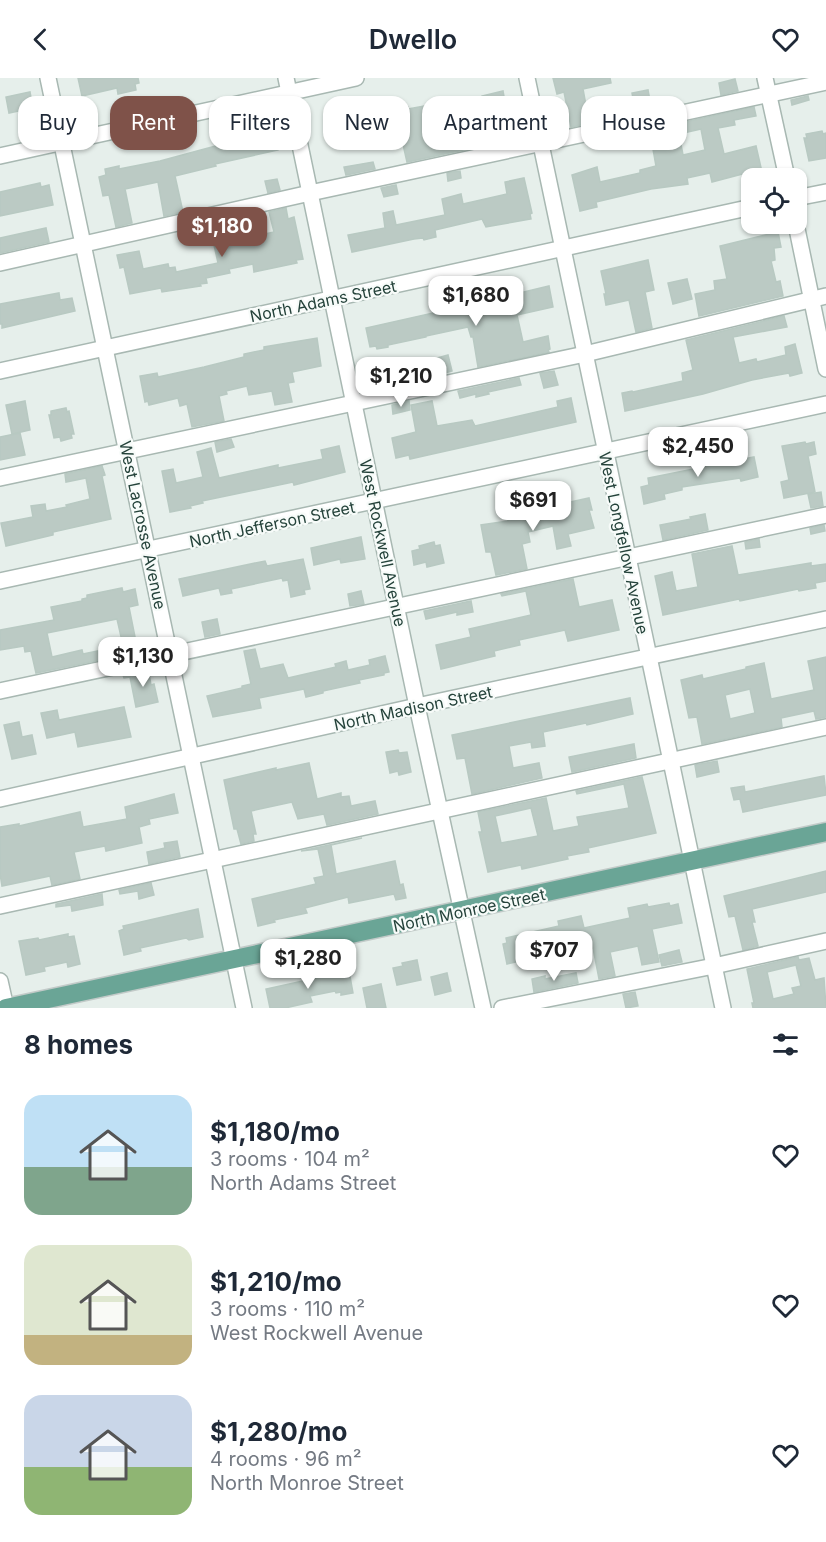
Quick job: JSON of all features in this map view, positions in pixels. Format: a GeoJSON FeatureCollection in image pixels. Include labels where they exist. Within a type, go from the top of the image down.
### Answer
{"type":"FeatureCollection","features":[{"type":"Feature","properties":{"kind":"main road","name":"North Monroe Street"},"geometry":{"type":"LineString","coordinates":[[6,1008],[826,832]]}},
{"type":"Feature","properties":{"kind":"street","name":"West Lacrosse Avenue"},"geometry":{"type":"LineString","coordinates":[[48,78],[52,96]]}},
{"type":"Feature","properties":{"kind":"street"},"geometry":{"type":"LineString","coordinates":[[98,133],[287,85],[356,78]]}},
{"type":"Feature","properties":{"kind":"street","name":"West Longfellow Avenue"},"geometry":{"type":"LineString","coordinates":[[527,78],[531,96]]}},
{"type":"Feature","properties":{"kind":"street"},"geometry":{"type":"LineString","coordinates":[[765,78],[785,168]]}},
{"type":"Feature","properties":{"kind":"street"},"geometry":{"type":"LineString","coordinates":[[569,138],[826,82]]}},
{"type":"Feature","properties":{"kind":"street","name":"West Rockwell Avenue"},"geometry":{"type":"LineString","coordinates":[[287,85],[439,810],[483,1008]]}},
{"type":"Feature","properties":{"kind":"street"},"geometry":{"type":"LineString","coordinates":[[0,156],[27,150]]}},
{"type":"Feature","properties":{"kind":"street","name":"West Lacrosse Avenue"},"geometry":{"type":"LineString","coordinates":[[64,150],[244,1008]]}},
{"type":"Feature","properties":{"kind":"street"},"geometry":{"type":"LineString","coordinates":[[0,263],[513,150]]}},
{"type":"Feature","properties":{"kind":"street","name":"West Longfellow Avenue"},"geometry":{"type":"LineString","coordinates":[[542,150],[723,1008]]}},
{"type":"Feature","properties":{"kind":"street"},"geometry":{"type":"LineString","coordinates":[[807,196],[826,192]]}},
{"type":"Feature","properties":{"kind":"street","name":"North Adams Street"},"geometry":{"type":"LineString","coordinates":[[0,371],[741,209]]}},
{"type":"Feature","properties":{"kind":"street"},"geometry":{"type":"LineString","coordinates":[[799,234],[819,298],[826,369]]}},
{"type":"Feature","properties":{"kind":"street"},"geometry":{"type":"LineString","coordinates":[[0,478],[585,354],[819,298]]}},
{"type":"Feature","properties":{"kind":"street","name":"North Jefferson Street"},"geometry":{"type":"LineString","coordinates":[[0,582],[826,404]]}},
{"type":"Feature","properties":{"kind":"street"},"geometry":{"type":"LineString","coordinates":[[0,690],[826,515]]}},
{"type":"Feature","properties":{"kind":"street","name":"North Madison Street"},"geometry":{"type":"LineString","coordinates":[[0,799],[417,706],[826,619]]}},
{"type":"Feature","properties":{"kind":"street"},"geometry":{"type":"LineString","coordinates":[[0,906],[826,727]]}},
{"type":"Feature","properties":{"kind":"street"},"geometry":{"type":"LineString","coordinates":[[502,1008],[714,966],[826,941]]}},
{"type":"Feature","properties":{"kind":"street"},"geometry":{"type":"LineString","coordinates":[[0,981],[6,1008]]}},
{"type":"Feature","properties":{"kind":"building"},"geometry":{"type":"Polygon","coordinates":[[[78,78],[138,78],[139,83],[135,84],[136,90],[118,94],[117,88],[82,96],[78,78]]]}},
{"type":"Feature","properties":{"kind":"building"},"geometry":{"type":"Polygon","coordinates":[[[553,78],[610,78],[611,83],[583,89],[581,125],[571,127],[569,96],[565,96],[564,92],[557,94],[553,78]]]}},
{"type":"Feature","properties":{"kind":"building"},"geometry":{"type":"Polygon","coordinates":[[[735,79],[738,91],[721,95],[719,83],[735,79]]]}},
{"type":"Feature","properties":{"kind":"building"},"geometry":{"type":"Polygon","coordinates":[[[648,90],[649,96],[633,96],[632,93],[648,90]]]}},
{"type":"Feature","properties":{"kind":"building"},"geometry":{"type":"Polygon","coordinates":[[[503,91],[504,96],[482,96],[503,91]]]}},
{"type":"Feature","properties":{"kind":"building"},"geometry":{"type":"Polygon","coordinates":[[[30,92],[31,96],[18,96],[18,111],[9,113],[6,97],[30,92]]]}},
{"type":"Feature","properties":{"kind":"building"},"geometry":{"type":"Polygon","coordinates":[[[808,96],[809,100],[792,105],[791,100],[808,96]]]}},
{"type":"Feature","properties":{"kind":"building"},"geometry":{"type":"Polygon","coordinates":[[[422,106],[422,150],[464,150],[407,162],[404,150],[410,150],[410,109],[422,106]]]}},
{"type":"Feature","properties":{"kind":"building"},"geometry":{"type":"Polygon","coordinates":[[[754,107],[756,116],[734,120],[735,125],[718,128],[724,154],[756,146],[761,168],[741,168],[741,174],[712,182],[710,173],[687,178],[688,184],[651,189],[596,202],[597,207],[580,211],[572,175],[597,167],[600,182],[640,173],[640,170],[656,166],[653,150],[682,150],[683,155],[705,150],[701,129],[687,132],[687,122],[754,107]]]}},
{"type":"Feature","properties":{"kind":"building"},"geometry":{"type":"Polygon","coordinates":[[[822,131],[823,134],[826,133],[826,158],[809,161],[804,138],[807,138],[806,134],[822,131]]]}},
{"type":"Feature","properties":{"kind":"building"},"geometry":{"type":"Polygon","coordinates":[[[209,148],[209,150],[278,150],[215,164],[216,166],[175,176],[183,212],[164,216],[158,182],[125,189],[132,223],[116,227],[109,195],[103,196],[99,177],[106,175],[105,169],[119,166],[119,169],[209,148]]]}},
{"type":"Feature","properties":{"kind":"building"},"geometry":{"type":"Polygon","coordinates":[[[373,162],[375,169],[346,175],[344,167],[373,162]]]}},
{"type":"Feature","properties":{"kind":"building"},"geometry":{"type":"Polygon","coordinates":[[[460,171],[461,178],[448,181],[447,173],[460,171]]]}},
{"type":"Feature","properties":{"kind":"building"},"geometry":{"type":"Polygon","coordinates":[[[524,178],[532,213],[530,214],[531,219],[486,227],[482,219],[435,230],[436,237],[424,240],[423,238],[414,239],[352,252],[348,235],[385,228],[383,213],[393,211],[396,225],[445,215],[442,199],[461,194],[463,204],[507,194],[505,182],[524,178]]]}},
{"type":"Feature","properties":{"kind":"building"},"geometry":{"type":"Polygon","coordinates":[[[277,179],[280,190],[268,193],[265,181],[277,179]]]}},
{"type":"Feature","properties":{"kind":"building"},"geometry":{"type":"Polygon","coordinates":[[[40,183],[41,187],[49,185],[53,205],[0,216],[0,192],[40,183]]]}},
{"type":"Feature","properties":{"kind":"building"},"geometry":{"type":"Polygon","coordinates":[[[396,185],[398,194],[384,197],[381,188],[396,185]]]}},
{"type":"Feature","properties":{"kind":"building"},"geometry":{"type":"Polygon","coordinates":[[[286,208],[288,219],[294,217],[303,259],[296,260],[297,263],[254,272],[253,264],[229,269],[230,273],[206,278],[207,283],[200,284],[201,286],[162,292],[161,288],[130,294],[124,267],[120,268],[117,255],[139,251],[143,269],[168,264],[169,268],[175,267],[176,272],[218,263],[214,245],[238,240],[233,220],[245,218],[250,237],[274,232],[269,212],[286,208]]]}},
{"type":"Feature","properties":{"kind":"building"},"geometry":{"type":"Polygon","coordinates":[[[46,228],[49,242],[0,253],[0,238],[46,228]]]}},
{"type":"Feature","properties":{"kind":"building"},"geometry":{"type":"Polygon","coordinates":[[[778,234],[781,247],[774,248],[775,260],[771,261],[776,282],[780,281],[783,296],[699,316],[695,294],[715,290],[714,281],[727,279],[720,246],[778,234]]]}},
{"type":"Feature","properties":{"kind":"building"},"geometry":{"type":"Polygon","coordinates":[[[648,260],[654,290],[645,292],[652,328],[636,332],[629,300],[606,305],[601,271],[648,260]]]}},
{"type":"Feature","properties":{"kind":"building"},"geometry":{"type":"Polygon","coordinates":[[[687,279],[692,299],[673,304],[668,283],[687,279]]]}},
{"type":"Feature","properties":{"kind":"building"},"geometry":{"type":"Polygon","coordinates":[[[549,286],[553,307],[517,315],[523,342],[548,336],[549,352],[478,367],[473,337],[468,327],[388,345],[388,347],[377,349],[376,346],[370,347],[366,328],[455,308],[456,310],[494,302],[494,299],[549,286]]]}},
{"type":"Feature","properties":{"kind":"building"},"geometry":{"type":"Polygon","coordinates":[[[59,293],[60,300],[72,298],[75,311],[2,328],[0,304],[59,293]]]}},
{"type":"Feature","properties":{"kind":"building"},"geometry":{"type":"Polygon","coordinates":[[[784,316],[787,327],[733,337],[739,363],[756,359],[757,362],[786,355],[785,347],[795,344],[802,373],[790,376],[789,373],[752,380],[703,394],[625,411],[622,393],[683,381],[682,373],[693,370],[686,340],[784,316]]]}},
{"type":"Feature","properties":{"kind":"building"},"geometry":{"type":"Polygon","coordinates":[[[317,338],[321,366],[292,372],[294,382],[288,383],[292,402],[275,405],[272,391],[249,395],[247,386],[226,391],[227,394],[219,396],[224,421],[192,427],[187,404],[180,406],[178,398],[149,405],[148,401],[145,402],[140,376],[157,373],[158,377],[244,357],[244,354],[264,350],[264,347],[317,338]]]}},
{"type":"Feature","properties":{"kind":"building"},"geometry":{"type":"Polygon","coordinates":[[[448,355],[452,371],[441,374],[437,358],[448,355]]]}},
{"type":"Feature","properties":{"kind":"building"},"geometry":{"type":"Polygon","coordinates":[[[554,371],[558,385],[544,388],[540,373],[554,371]]]}},
{"type":"Feature","properties":{"kind":"building"},"geometry":{"type":"Polygon","coordinates":[[[519,378],[521,385],[476,397],[476,394],[460,398],[458,391],[519,378]]]}},
{"type":"Feature","properties":{"kind":"building"},"geometry":{"type":"Polygon","coordinates":[[[571,398],[576,422],[410,459],[409,455],[396,458],[392,438],[416,432],[411,405],[432,401],[437,426],[472,420],[475,426],[558,407],[557,401],[571,398]]]}},
{"type":"Feature","properties":{"kind":"building"},"geometry":{"type":"Polygon","coordinates":[[[25,401],[30,430],[12,434],[6,405],[25,401]]]}},
{"type":"Feature","properties":{"kind":"building"},"geometry":{"type":"Polygon","coordinates":[[[409,401],[410,410],[393,414],[392,405],[409,401]]]}},
{"type":"Feature","properties":{"kind":"building"},"geometry":{"type":"Polygon","coordinates":[[[66,408],[67,412],[69,411],[74,434],[71,434],[72,438],[61,441],[60,437],[54,438],[49,415],[51,411],[66,408]]]}},
{"type":"Feature","properties":{"kind":"building"},"geometry":{"type":"Polygon","coordinates":[[[20,433],[25,455],[0,460],[0,437],[20,433]]]}},
{"type":"Feature","properties":{"kind":"building"},"geometry":{"type":"Polygon","coordinates":[[[231,439],[234,447],[217,452],[215,442],[231,439]]]}},
{"type":"Feature","properties":{"kind":"building"},"geometry":{"type":"Polygon","coordinates":[[[805,442],[806,444],[814,442],[816,454],[808,456],[815,492],[784,498],[781,482],[789,480],[782,446],[805,442]]]}},
{"type":"Feature","properties":{"kind":"building"},"geometry":{"type":"Polygon","coordinates":[[[339,446],[345,472],[294,485],[293,482],[202,501],[203,503],[190,506],[191,508],[170,512],[162,471],[173,469],[176,483],[203,477],[197,452],[211,448],[219,478],[278,465],[278,468],[323,459],[321,450],[339,446]]]}},
{"type":"Feature","properties":{"kind":"building"},"geometry":{"type":"Polygon","coordinates":[[[754,457],[758,477],[682,487],[682,490],[664,494],[665,499],[644,504],[641,487],[649,485],[648,478],[754,457]]]}},
{"type":"Feature","properties":{"kind":"building"},"geometry":{"type":"Polygon","coordinates":[[[102,466],[111,519],[53,532],[53,535],[6,546],[1,523],[33,517],[31,506],[45,504],[46,511],[90,499],[86,478],[66,482],[65,474],[102,466]]]}},
{"type":"Feature","properties":{"kind":"building"},"geometry":{"type":"Polygon","coordinates":[[[821,492],[823,506],[811,508],[808,494],[821,492]]]}},
{"type":"Feature","properties":{"kind":"building"},"geometry":{"type":"Polygon","coordinates":[[[589,498],[592,510],[589,510],[594,528],[568,534],[571,546],[557,549],[553,526],[528,532],[530,542],[522,544],[527,569],[496,575],[491,552],[486,552],[481,525],[508,521],[509,511],[521,509],[522,512],[549,507],[550,510],[589,498]]]}},
{"type":"Feature","properties":{"kind":"building"},"geometry":{"type":"Polygon","coordinates":[[[705,514],[708,530],[663,540],[660,525],[705,514]]]}},
{"type":"Feature","properties":{"kind":"building"},"geometry":{"type":"Polygon","coordinates":[[[824,525],[825,531],[811,534],[810,528],[824,525]]]}},
{"type":"Feature","properties":{"kind":"building"},"geometry":{"type":"Polygon","coordinates":[[[361,537],[365,559],[341,563],[340,559],[314,565],[311,548],[361,537]]]}},
{"type":"Feature","properties":{"kind":"building"},"geometry":{"type":"Polygon","coordinates":[[[759,539],[760,547],[746,549],[745,542],[759,539]]]}},
{"type":"Feature","properties":{"kind":"building"},"geometry":{"type":"Polygon","coordinates":[[[434,542],[435,546],[440,545],[444,563],[427,567],[426,562],[414,565],[412,551],[420,549],[419,546],[434,542]]]}},
{"type":"Feature","properties":{"kind":"building"},"geometry":{"type":"Polygon","coordinates":[[[732,546],[738,575],[811,563],[811,566],[826,564],[826,581],[815,583],[816,588],[799,591],[798,589],[740,601],[739,599],[663,615],[655,576],[672,572],[676,591],[698,587],[692,554],[732,546]]]}},
{"type":"Feature","properties":{"kind":"building"},"geometry":{"type":"Polygon","coordinates":[[[303,559],[310,589],[304,590],[305,594],[291,597],[288,580],[283,581],[282,578],[231,589],[232,593],[221,595],[219,588],[183,596],[179,579],[265,561],[267,566],[303,559]]]}},
{"type":"Feature","properties":{"kind":"building"},"geometry":{"type":"Polygon","coordinates":[[[573,579],[579,607],[612,600],[619,630],[568,641],[565,630],[519,640],[520,645],[494,651],[495,656],[441,669],[436,645],[471,637],[469,629],[531,615],[526,591],[502,596],[501,594],[573,579]]]}},
{"type":"Feature","properties":{"kind":"building"},"geometry":{"type":"Polygon","coordinates":[[[122,588],[123,592],[135,589],[138,605],[129,607],[138,652],[122,655],[119,642],[122,641],[117,619],[47,633],[52,657],[82,650],[83,654],[98,651],[100,660],[36,673],[31,651],[25,652],[24,646],[0,650],[0,630],[54,620],[51,607],[82,601],[87,598],[87,595],[122,588]]]}},
{"type":"Feature","properties":{"kind":"building"},"geometry":{"type":"Polygon","coordinates":[[[361,591],[364,604],[350,606],[348,594],[361,591]]]}},
{"type":"Feature","properties":{"kind":"building"},"geometry":{"type":"Polygon","coordinates":[[[471,601],[473,612],[457,615],[457,612],[426,619],[424,611],[471,601]]]}},
{"type":"Feature","properties":{"kind":"building"},"geometry":{"type":"Polygon","coordinates":[[[217,619],[220,634],[205,637],[202,622],[217,619]]]}},
{"type":"Feature","properties":{"kind":"building"},"geometry":{"type":"Polygon","coordinates":[[[255,649],[260,669],[283,664],[288,678],[336,667],[335,664],[346,661],[348,670],[370,665],[369,660],[385,656],[389,672],[359,680],[360,683],[306,697],[304,689],[259,698],[261,708],[213,717],[207,696],[251,684],[244,651],[255,649]]]}},
{"type":"Feature","properties":{"kind":"building"},"geometry":{"type":"Polygon","coordinates":[[[826,657],[826,717],[816,719],[814,711],[781,718],[782,727],[702,744],[697,717],[689,718],[681,680],[702,675],[703,679],[764,663],[771,699],[814,690],[808,661],[826,657]],[[750,689],[725,695],[730,719],[755,713],[750,689]]]}},
{"type":"Feature","properties":{"kind":"building"},"geometry":{"type":"Polygon","coordinates":[[[148,669],[158,702],[136,707],[130,677],[124,678],[123,675],[148,669]]]}},
{"type":"Feature","properties":{"kind":"building"},"geometry":{"type":"Polygon","coordinates":[[[630,698],[633,714],[543,732],[545,746],[532,748],[531,742],[509,746],[513,768],[539,763],[542,778],[472,794],[465,758],[457,759],[452,735],[630,698]]]}},
{"type":"Feature","properties":{"kind":"building"},"geometry":{"type":"Polygon","coordinates":[[[124,707],[131,737],[78,747],[75,732],[47,738],[41,713],[57,710],[59,720],[124,707]]]}},
{"type":"Feature","properties":{"kind":"building"},"geometry":{"type":"Polygon","coordinates":[[[19,722],[22,737],[32,735],[36,754],[12,759],[4,725],[19,722]]]}},
{"type":"Feature","properties":{"kind":"building"},"geometry":{"type":"Polygon","coordinates":[[[634,744],[636,758],[572,772],[569,757],[634,744]]]}},
{"type":"Feature","properties":{"kind":"building"},"geometry":{"type":"Polygon","coordinates":[[[398,750],[399,753],[407,752],[411,772],[399,775],[398,771],[390,773],[386,752],[398,750]]]}},
{"type":"Feature","properties":{"kind":"building"},"geometry":{"type":"Polygon","coordinates":[[[717,761],[719,772],[697,777],[695,765],[717,761]]]}},
{"type":"Feature","properties":{"kind":"building"},"geometry":{"type":"Polygon","coordinates":[[[309,763],[317,799],[341,793],[341,797],[349,796],[351,806],[375,801],[378,814],[327,825],[324,814],[298,819],[292,802],[251,811],[256,834],[253,834],[254,841],[241,844],[237,829],[234,829],[224,780],[309,763]]]}},
{"type":"Feature","properties":{"kind":"building"},"geometry":{"type":"Polygon","coordinates":[[[824,776],[826,795],[743,812],[740,799],[734,800],[731,788],[744,786],[745,792],[824,776]]]}},
{"type":"Feature","properties":{"kind":"building"},"geometry":{"type":"Polygon","coordinates":[[[642,777],[656,833],[588,848],[589,852],[567,856],[568,859],[522,869],[521,865],[488,872],[479,832],[482,832],[478,812],[546,798],[553,831],[579,826],[577,817],[629,808],[624,784],[577,794],[576,791],[642,777]],[[531,808],[495,816],[501,843],[538,836],[531,808]]]}},
{"type":"Feature","properties":{"kind":"building"},"geometry":{"type":"Polygon","coordinates":[[[174,794],[178,813],[149,819],[150,824],[139,827],[142,843],[106,851],[105,846],[74,852],[80,879],[52,885],[50,876],[2,886],[0,827],[19,824],[19,826],[80,812],[83,827],[127,819],[125,807],[174,794]]]}},
{"type":"Feature","properties":{"kind":"building"},"geometry":{"type":"Polygon","coordinates":[[[362,838],[331,845],[336,874],[395,861],[400,885],[403,884],[406,898],[396,900],[394,894],[349,903],[348,897],[305,908],[307,913],[258,926],[252,899],[316,884],[314,878],[324,876],[318,849],[301,851],[362,838]]]}},
{"type":"Feature","properties":{"kind":"building"},"geometry":{"type":"Polygon","coordinates":[[[177,841],[180,857],[149,864],[147,852],[165,848],[164,843],[177,841]]]}},
{"type":"Feature","properties":{"kind":"building"},"geometry":{"type":"Polygon","coordinates":[[[826,871],[826,892],[752,909],[755,922],[752,922],[758,946],[743,950],[735,916],[729,917],[724,896],[826,871]]]}},
{"type":"Feature","properties":{"kind":"building"},"geometry":{"type":"Polygon","coordinates":[[[151,883],[154,895],[139,899],[138,891],[120,894],[119,890],[151,883]]]}},
{"type":"Feature","properties":{"kind":"building"},"geometry":{"type":"Polygon","coordinates":[[[102,894],[103,905],[72,911],[71,905],[56,907],[56,904],[102,894]]]}},
{"type":"Feature","properties":{"kind":"building"},"geometry":{"type":"Polygon","coordinates":[[[669,903],[670,906],[678,904],[682,923],[652,929],[659,962],[642,965],[638,946],[610,952],[615,976],[599,979],[593,948],[565,954],[563,948],[524,956],[525,960],[507,964],[503,944],[507,943],[506,938],[559,926],[558,921],[581,916],[584,928],[630,918],[628,908],[669,903]]]}},
{"type":"Feature","properties":{"kind":"building"},"geometry":{"type":"Polygon","coordinates":[[[198,909],[203,937],[189,940],[186,938],[140,948],[141,951],[124,955],[119,931],[124,929],[123,926],[198,909]]]}},
{"type":"Feature","properties":{"kind":"building"},"geometry":{"type":"Polygon","coordinates":[[[68,934],[68,937],[74,936],[80,964],[68,967],[67,962],[44,967],[45,971],[26,975],[19,941],[38,938],[39,940],[68,934]]]}},
{"type":"Feature","properties":{"kind":"building"},"geometry":{"type":"Polygon","coordinates":[[[679,950],[682,962],[662,966],[659,955],[679,950]]]}},
{"type":"Feature","properties":{"kind":"building"},"geometry":{"type":"Polygon","coordinates":[[[798,957],[799,960],[809,958],[815,980],[824,978],[826,1008],[753,1008],[747,969],[798,957]],[[796,965],[767,972],[773,999],[794,994],[792,988],[801,986],[796,965]]]}},
{"type":"Feature","properties":{"kind":"building"},"geometry":{"type":"Polygon","coordinates":[[[417,960],[421,980],[397,985],[393,968],[403,966],[402,963],[417,960]]]}},
{"type":"Feature","properties":{"kind":"building"},"geometry":{"type":"Polygon","coordinates":[[[349,971],[353,993],[341,995],[341,992],[336,993],[335,991],[310,996],[312,1002],[285,1008],[270,1008],[266,989],[349,971]]]}},
{"type":"Feature","properties":{"kind":"building"},"geometry":{"type":"Polygon","coordinates":[[[447,973],[451,991],[435,995],[431,977],[447,973]]]}},
{"type":"Feature","properties":{"kind":"building"},"geometry":{"type":"Polygon","coordinates":[[[576,973],[578,983],[534,992],[532,979],[576,973]]]}},
{"type":"Feature","properties":{"kind":"building"},"geometry":{"type":"Polygon","coordinates":[[[381,984],[386,1008],[367,1008],[363,988],[381,984]]]}},
{"type":"Feature","properties":{"kind":"building"},"geometry":{"type":"Polygon","coordinates":[[[635,992],[638,1006],[626,1008],[623,994],[635,992]]]}}]}
